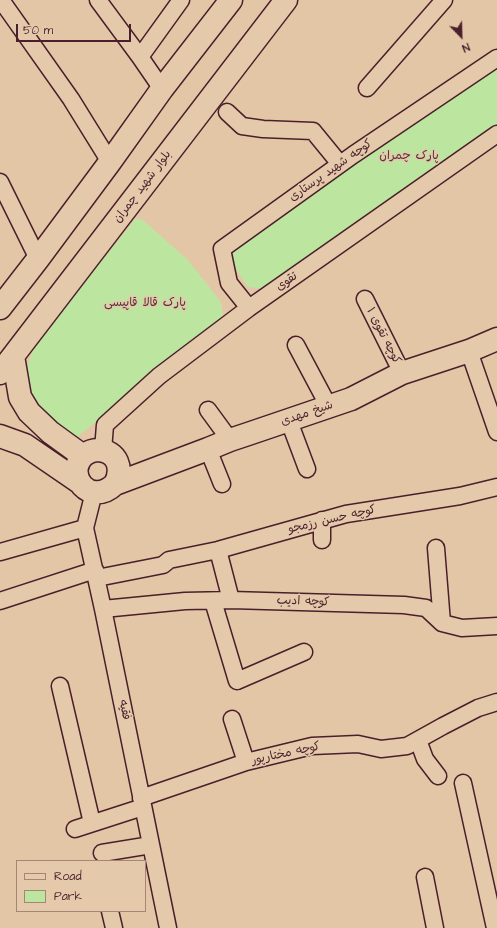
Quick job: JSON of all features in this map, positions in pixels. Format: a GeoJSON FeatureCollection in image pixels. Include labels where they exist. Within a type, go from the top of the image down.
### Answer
{"type":"FeatureCollection","features":[{"type":"Feature","properties":{"kind":"main road"},"geometry":{"type":"LineString","coordinates":[[0,308],[110,162],[162,89],[231,0]]}},
{"type":"Feature","properties":{"kind":"main road","name":"بلوار شهید چمران"},"geometry":{"type":"LineString","coordinates":[[0,374],[286,0]]}},
{"type":"Feature","properties":{"kind":"main road","name":"شیخ مهدی"},"geometry":{"type":"LineString","coordinates":[[115,484],[230,440],[351,400],[402,373],[469,351],[497,339]]}},
{"type":"Feature","properties":{"kind":"main road"},"geometry":{"type":"LineString","coordinates":[[0,436],[25,445],[87,487],[104,492],[115,484],[118,478],[118,464],[115,458],[109,453],[93,453],[50,432],[29,412],[20,397],[14,356]]}},
{"type":"Feature","properties":{"kind":"main road"},"geometry":{"type":"LineString","coordinates":[[87,487],[77,475],[77,468],[79,462],[93,453]]}},
{"type":"Feature","properties":{"kind":"street"},"geometry":{"type":"LineString","coordinates":[[2,0],[71,99],[110,162]]}},
{"type":"Feature","properties":{"kind":"street"},"geometry":{"type":"LineString","coordinates":[[98,0],[140,56],[162,89]]}},
{"type":"Feature","properties":{"kind":"street"},"geometry":{"type":"LineString","coordinates":[[140,56],[181,0]]}},
{"type":"Feature","properties":{"kind":"street"},"geometry":{"type":"LineString","coordinates":[[367,88],[444,0]]}},
{"type":"Feature","properties":{"kind":"street","name":"کوچه شهید پرستاری"},"geometry":{"type":"LineString","coordinates":[[249,308],[229,283],[222,249],[340,164],[497,58]]}},
{"type":"Feature","properties":{"kind":"street"},"geometry":{"type":"LineString","coordinates":[[227,112],[242,126],[263,129],[313,131],[340,164]]}},
{"type":"Feature","properties":{"kind":"street","name":"تقوی"},"geometry":{"type":"LineString","coordinates":[[93,453],[106,425],[159,376],[249,308],[497,134]]}},
{"type":"Feature","properties":{"kind":"street"},"geometry":{"type":"LineString","coordinates":[[0,182],[38,259]]}},
{"type":"Feature","properties":{"kind":"street","name":"کوچه تقوی ۱"},"geometry":{"type":"LineString","coordinates":[[365,299],[402,373]]}},
{"type":"Feature","properties":{"kind":"street"},"geometry":{"type":"LineString","coordinates":[[296,345],[329,407]]}},
{"type":"Feature","properties":{"kind":"street"},"geometry":{"type":"LineString","coordinates":[[469,351],[496,428]]}},
{"type":"Feature","properties":{"kind":"street"},"geometry":{"type":"LineString","coordinates":[[208,410],[230,440]]}},
{"type":"Feature","properties":{"kind":"street"},"geometry":{"type":"LineString","coordinates":[[289,421],[307,469]]}},
{"type":"Feature","properties":{"kind":"street"},"geometry":{"type":"LineString","coordinates":[[208,449],[222,484]]}},
{"type":"Feature","properties":{"kind":"street","name":"فقیه"},"geometry":{"type":"LineString","coordinates":[[87,487],[85,528],[96,574],[151,845],[163,927]]}},
{"type":"Feature","properties":{"kind":"street","name":"کوچه حسن رزمجو"},"geometry":{"type":"LineString","coordinates":[[0,601],[96,574],[163,565],[169,560],[218,550],[346,514],[460,496],[497,487]]}},
{"type":"Feature","properties":{"kind":"street"},"geometry":{"type":"LineString","coordinates":[[322,520],[322,540]]}},
{"type":"Feature","properties":{"kind":"street"},"geometry":{"type":"LineString","coordinates":[[0,552],[85,528]]}},
{"type":"Feature","properties":{"kind":"street"},"geometry":{"type":"LineString","coordinates":[[436,548],[442,623]]}},
{"type":"Feature","properties":{"kind":"street"},"geometry":{"type":"LineString","coordinates":[[218,550],[232,600]]}},
{"type":"Feature","properties":{"kind":"street","name":"کوچه ادیب"},"geometry":{"type":"LineString","coordinates":[[103,609],[185,601],[232,600],[404,605],[426,608],[442,623],[462,628],[497,626]]}},
{"type":"Feature","properties":{"kind":"street"},"geometry":{"type":"LineString","coordinates":[[213,601],[237,682],[304,652]]}},
{"type":"Feature","properties":{"kind":"street"},"geometry":{"type":"LineString","coordinates":[[60,686],[92,823]]}},
{"type":"Feature","properties":{"kind":"street","name":"کوچه مختارپور"},"geometry":{"type":"LineString","coordinates":[[75,829],[246,762],[312,746],[358,744],[380,749],[407,746],[478,708],[497,702]]}},
{"type":"Feature","properties":{"kind":"street"},"geometry":{"type":"LineString","coordinates":[[232,719],[246,762]]}},
{"type":"Feature","properties":{"kind":"street"},"geometry":{"type":"LineString","coordinates":[[418,740],[425,759],[438,776]]}},
{"type":"Feature","properties":{"kind":"street"},"geometry":{"type":"LineString","coordinates":[[463,783],[495,928]]}},
{"type":"Feature","properties":{"kind":"street"},"geometry":{"type":"LineString","coordinates":[[102,854],[151,845]]}},
{"type":"Feature","properties":{"kind":"street"},"geometry":{"type":"LineString","coordinates":[[425,877],[435,928]]}},
{"type":"Feature","properties":{"kind":"street"},"geometry":{"type":"LineString","coordinates":[[110,912],[114,928]]}},
{"type":"Feature","properties":{"kind":"green space","name":"پارک چمران"},"geometry":{"type":"Polygon","coordinates":[[[497,64],[497,126],[266,289],[248,287],[232,263],[234,247],[497,64]]]}},
{"type":"Feature","properties":{"kind":"green space","name":"پارک قالا قاپیسی"},"geometry":{"type":"Polygon","coordinates":[[[136,218],[144,221],[188,260],[221,302],[223,317],[75,439],[47,416],[31,396],[27,367],[35,344],[136,218]]]}}]}
